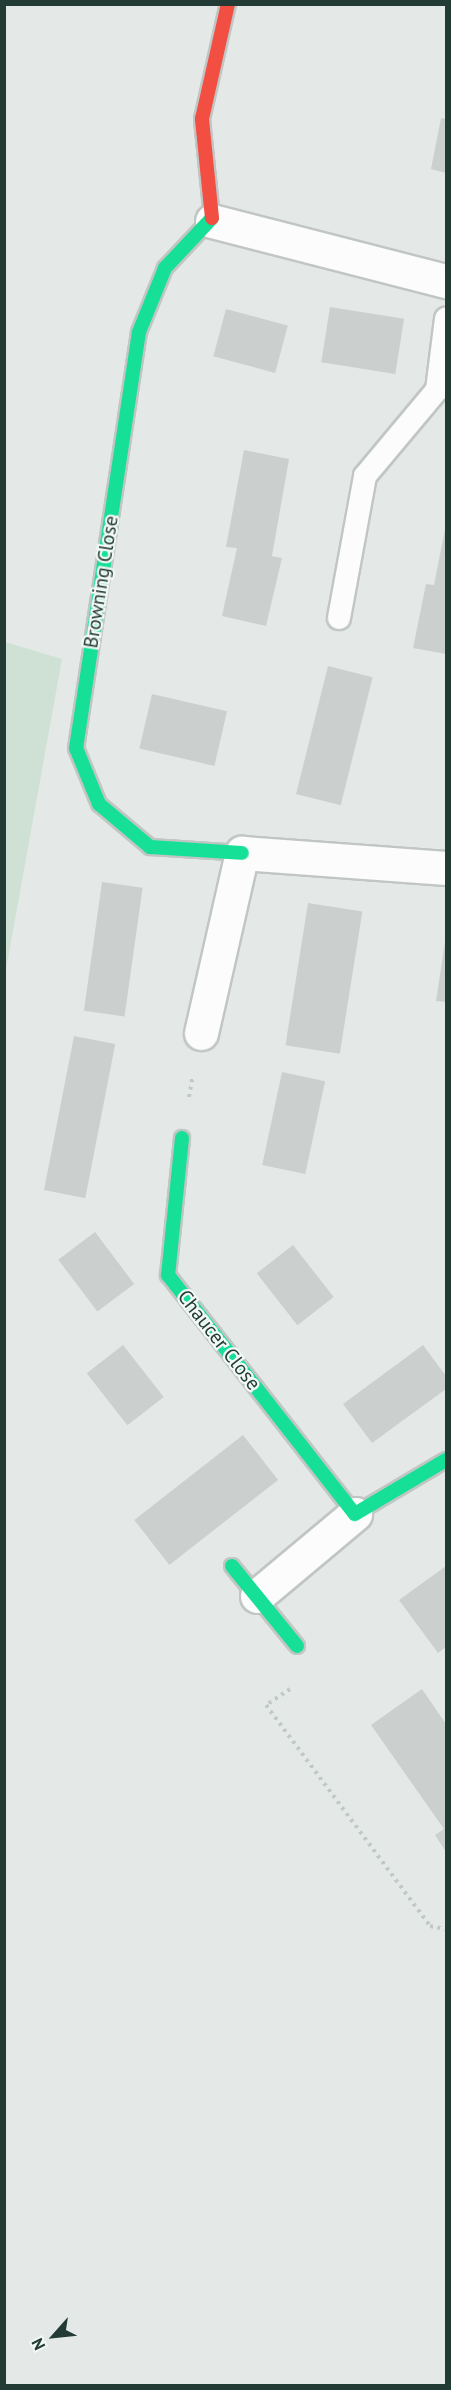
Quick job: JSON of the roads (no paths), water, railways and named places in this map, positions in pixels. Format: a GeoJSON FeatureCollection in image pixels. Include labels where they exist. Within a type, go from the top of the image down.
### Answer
{"type":"FeatureCollection","features":[{"type":"Feature","properties":{"kind":"street"},"geometry":{"type":"LineString","coordinates":[[228,4],[202,119],[212,221],[447,281]]}},
{"type":"Feature","properties":{"kind":"street","name":"Browning Close"},"geometry":{"type":"LineString","coordinates":[[212,221],[165,268],[139,332],[76,748],[99,804],[150,848],[447,868]]}},
{"type":"Feature","properties":{"kind":"street"},"geometry":{"type":"LineString","coordinates":[[201,1033],[242,853]]}},
{"type":"Feature","properties":{"kind":"street","name":"Chaucer Close"},"geometry":{"type":"LineString","coordinates":[[182,1138],[168,1275],[355,1514]]}},
{"type":"Feature","properties":{"kind":"street"},"geometry":{"type":"LineString","coordinates":[[257,1596],[355,1514],[447,1460]]}},
{"type":"Feature","properties":{"kind":"street"},"geometry":{"type":"LineString","coordinates":[[232,1566],[297,1646]]}},
{"type":"Feature","properties":{"kind":"lane"},"geometry":{"type":"LineString","coordinates":[[339,618],[365,476],[436,390],[447,319]]}}]}
